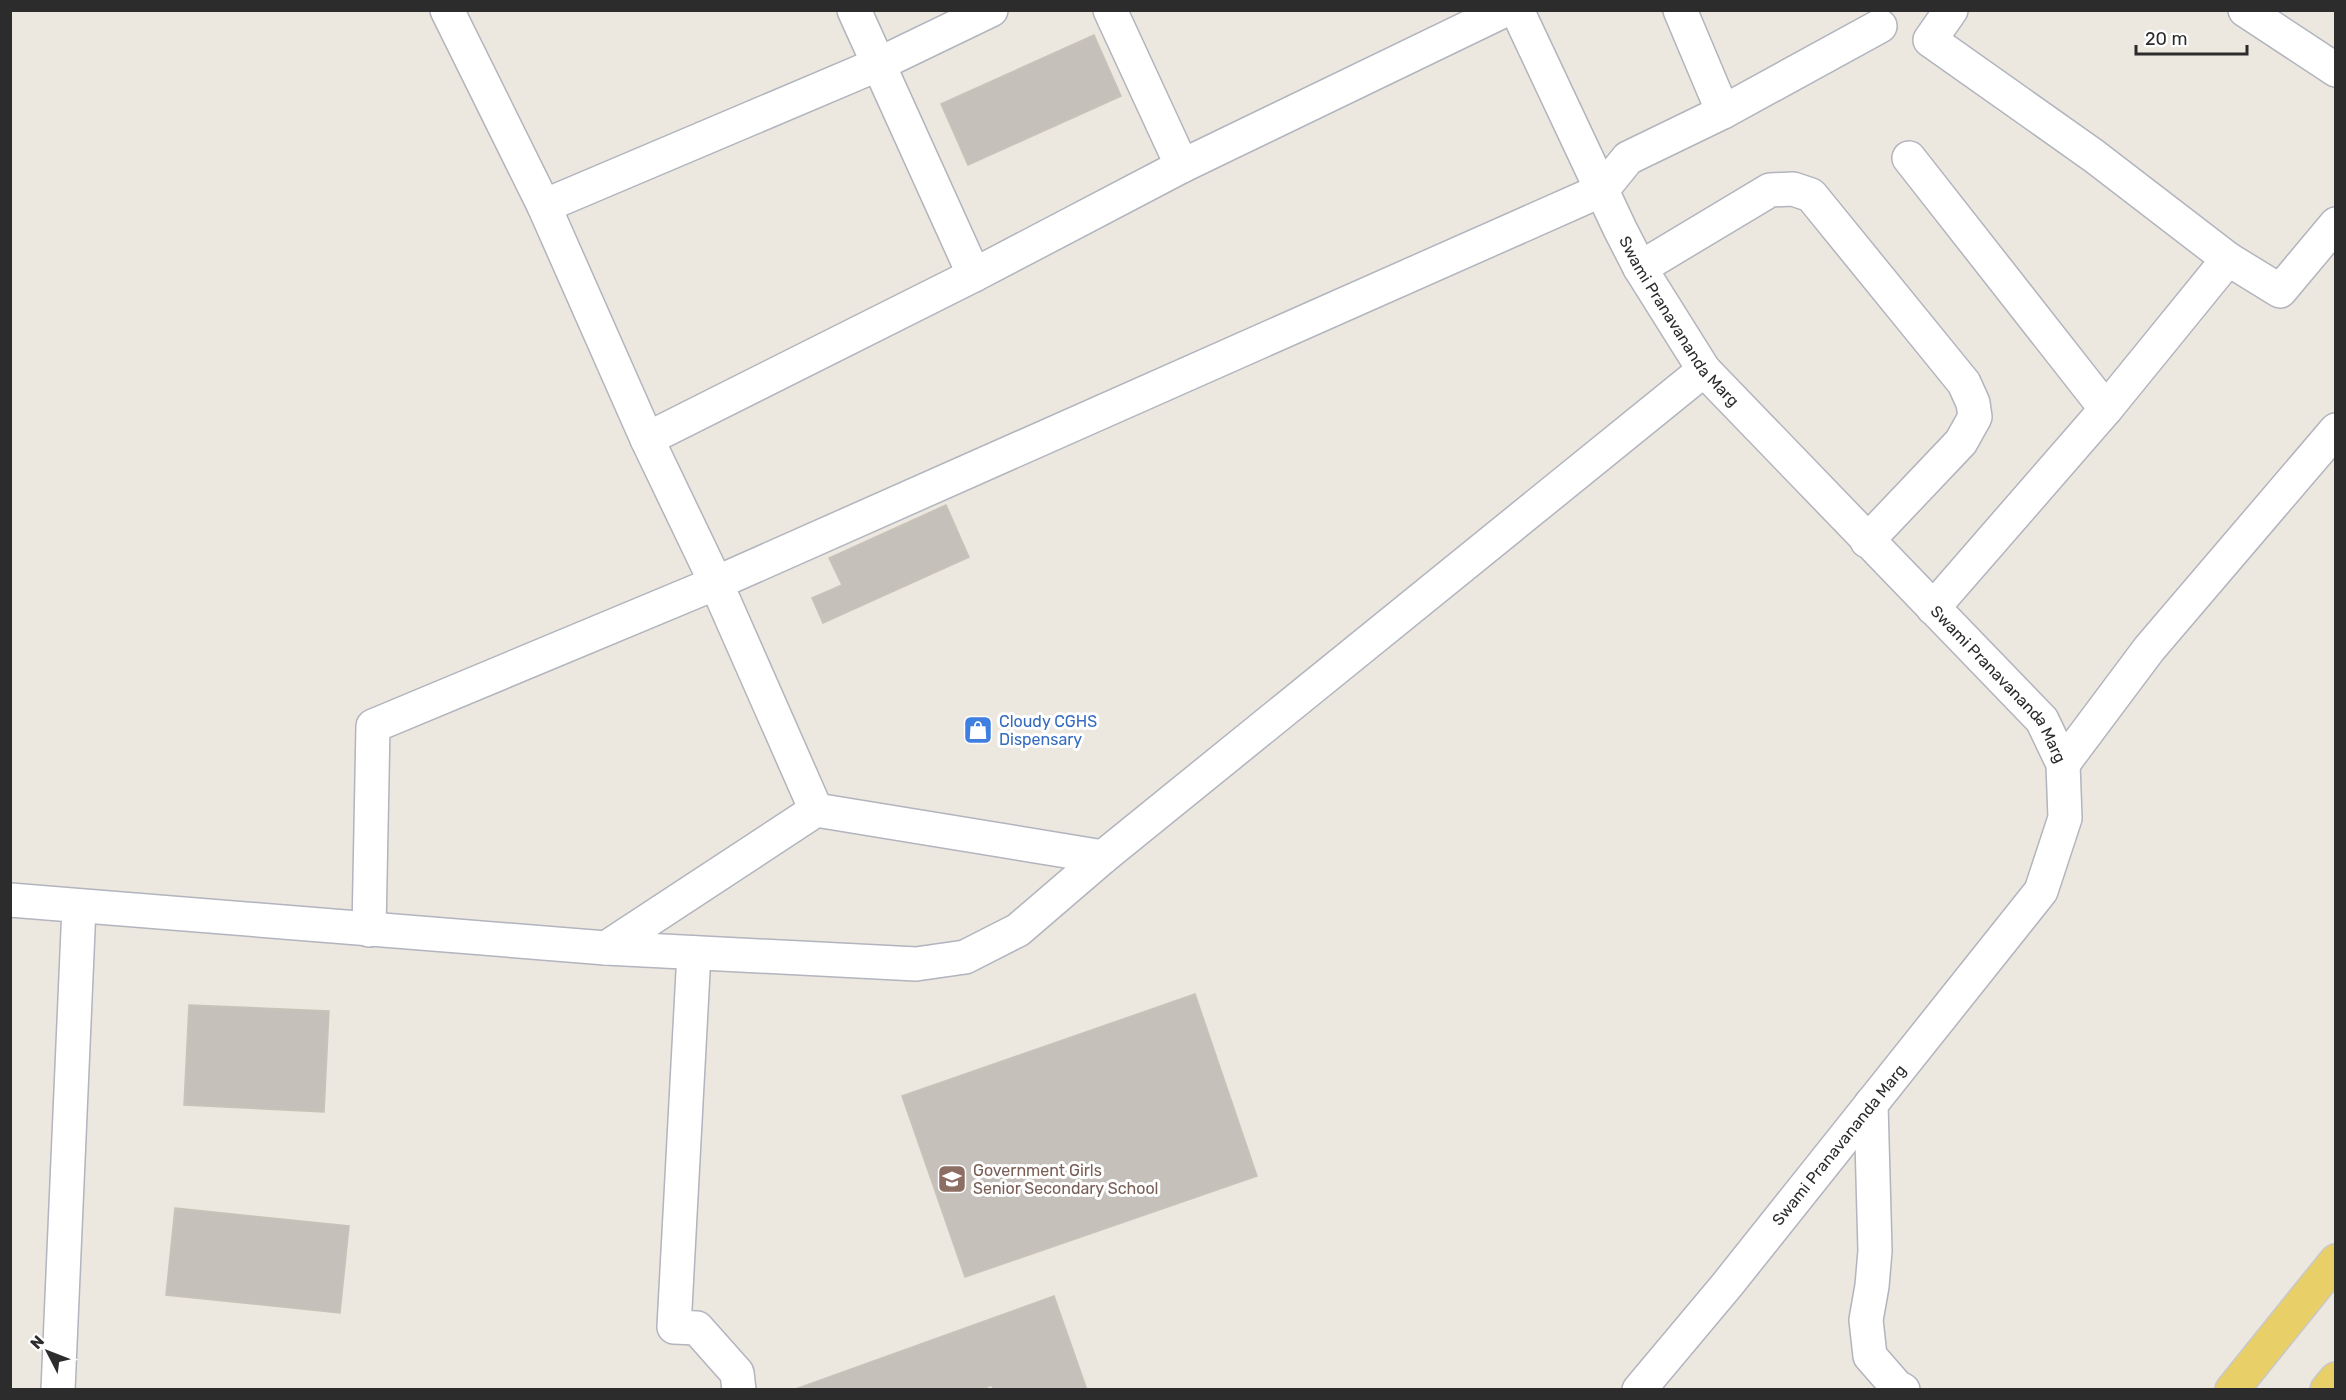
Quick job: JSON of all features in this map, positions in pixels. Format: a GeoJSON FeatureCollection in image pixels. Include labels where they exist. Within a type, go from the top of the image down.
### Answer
{"type":"FeatureCollection","features":[{"type":"Feature","properties":{"kind":"main road"},"geometry":{"type":"LineString","coordinates":[[2232,1389],[2336,1261]]}},
{"type":"Feature","properties":{"kind":"main road"},"geometry":{"type":"LineString","coordinates":[[2327,1389],[2336,1379]]}},
{"type":"Feature","properties":{"kind":"street"},"geometry":{"type":"LineString","coordinates":[[854,10],[974,275]]}},
{"type":"Feature","properties":{"kind":"street"},"geometry":{"type":"LineString","coordinates":[[544,206],[879,64],[991,10]]}},
{"type":"Feature","properties":{"kind":"street"},"geometry":{"type":"LineString","coordinates":[[1110,10],[1182,166]]}},
{"type":"Feature","properties":{"kind":"street"},"geometry":{"type":"LineString","coordinates":[[647,439],[974,275],[1182,166],[1506,10]]}},
{"type":"Feature","properties":{"kind":"street","name":"Swami Pranavananda Marg"},"geometry":{"type":"LineString","coordinates":[[1517,10],[1641,268],[1704,370],[2042,720],[2063,764],[2065,818],[2042,891],[1727,1285],[1639,1389]]}},
{"type":"Feature","properties":{"kind":"street"},"geometry":{"type":"LineString","coordinates":[[1680,10],[1723,112]]}},
{"type":"Feature","properties":{"kind":"street"},"geometry":{"type":"LineString","coordinates":[[1951,10],[1930,39],[2094,156],[2228,259],[2280,291],[2336,224]]}},
{"type":"Feature","properties":{"kind":"street"},"geometry":{"type":"LineString","coordinates":[[2245,10],[2336,70]]}},
{"type":"Feature","properties":{"kind":"street"},"geometry":{"type":"LineString","coordinates":[[448,11],[544,206],[816,810]]}},
{"type":"Feature","properties":{"kind":"street"},"geometry":{"type":"LineString","coordinates":[[369,930],[373,726],[716,584],[1602,190],[1628,158],[1723,112],[1880,26]]}},
{"type":"Feature","properties":{"kind":"street"},"geometry":{"type":"LineString","coordinates":[[1909,158],[2106,409]]}},
{"type":"Feature","properties":{"kind":"street"},"geometry":{"type":"LineString","coordinates":[[1641,268],[1770,190],[1793,189],[1811,195],[1964,383],[1973,403],[1975,417],[1961,442],[1867,541]]}},
{"type":"Feature","properties":{"kind":"street"},"geometry":{"type":"LineString","coordinates":[[1933,608],[2106,409],[2228,259]]}},
{"type":"Feature","properties":{"kind":"street"},"geometry":{"type":"LineString","coordinates":[[10,900],[606,948],[916,964],[965,957],[1018,930],[1103,857],[1704,370]]}},
{"type":"Feature","properties":{"kind":"street"},"geometry":{"type":"LineString","coordinates":[[2063,764],[2149,649],[2336,430]]}},
{"type":"Feature","properties":{"kind":"street"},"geometry":{"type":"LineString","coordinates":[[606,948],[816,810],[1103,857]]}},
{"type":"Feature","properties":{"kind":"street"},"geometry":{"type":"LineString","coordinates":[[58,1389],[79,907]]}},
{"type":"Feature","properties":{"kind":"street"},"geometry":{"type":"LineString","coordinates":[[694,953],[674,1327],[697,1328],[737,1373],[739,1389]]}},
{"type":"Feature","properties":{"kind":"street"},"geometry":{"type":"LineString","coordinates":[[1871,1104],[1875,1251],[1866,1320],[1870,1356],[1897,1387],[1903,1389]]}},
{"type":"Feature","properties":{"kind":"building"},"geometry":{"type":"Polygon","coordinates":[[[1094,35],[1121,96],[968,165],[941,104],[1094,35]]]}},
{"type":"Feature","properties":{"kind":"building"},"geometry":{"type":"Polygon","coordinates":[[[946,505],[969,557],[823,623],[812,598],[842,585],[829,558],[946,505]]]}},
{"type":"Feature","properties":{"kind":"building"},"geometry":{"type":"Polygon","coordinates":[[[1195,994],[1257,1176],[965,1277],[902,1096],[1195,994]]]}},
{"type":"Feature","properties":{"kind":"building"},"geometry":{"type":"Polygon","coordinates":[[[189,1005],[329,1011],[324,1112],[184,1105],[189,1005]]]}},
{"type":"Feature","properties":{"kind":"building"},"geometry":{"type":"Polygon","coordinates":[[[175,1208],[349,1226],[340,1313],[166,1295],[175,1208]]]}},
{"type":"Feature","properties":{"kind":"building"},"geometry":{"type":"Polygon","coordinates":[[[1054,1296],[1087,1390],[993,1390],[992,1385],[979,1390],[793,1390],[1054,1296]]]}},
{"type":"Feature","properties":{"kind":"place","name":"Cloudy CGHS Dispensary"},"geometry":{"type":"Point","coordinates":[978,730]}},
{"type":"Feature","properties":{"kind":"place","name":"Government Girls Senior Secondary School"},"geometry":{"type":"Point","coordinates":[952,1179]}}]}
